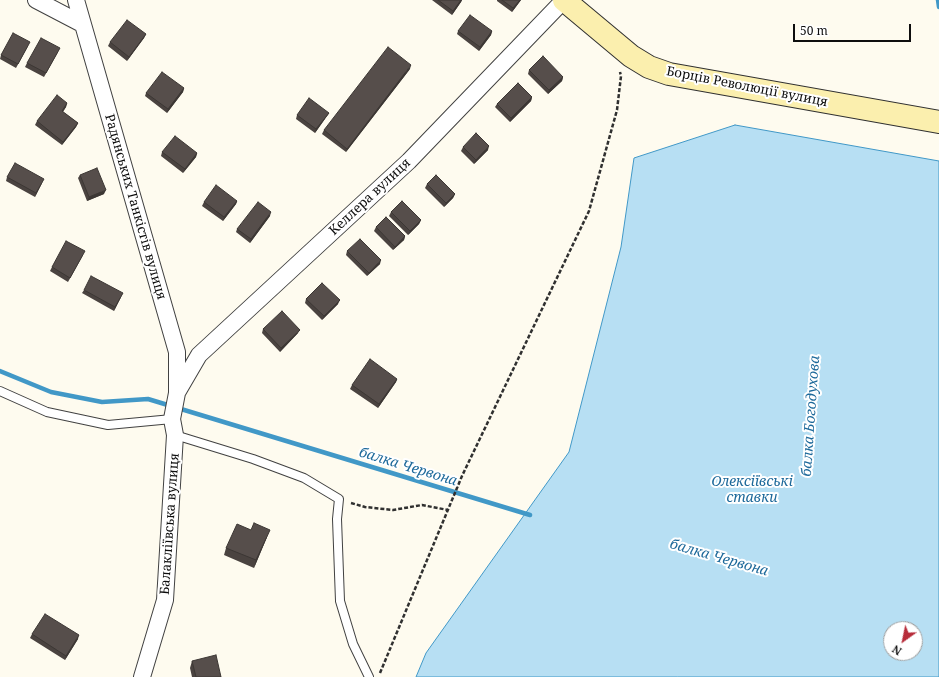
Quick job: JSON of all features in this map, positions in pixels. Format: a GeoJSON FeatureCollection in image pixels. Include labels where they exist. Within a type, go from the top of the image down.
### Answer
{"type":"FeatureCollection","features":[{"type":"Feature","properties":{"kind":"street"},"geometry":{"type":"LineString","coordinates":[[36,0],[82,24]]}},
{"type":"Feature","properties":{"kind":"street","name":"Радянських Танкістів вулиця"},"geometry":{"type":"LineString","coordinates":[[76,0],[177,352],[177,393]]}},
{"type":"Feature","properties":{"kind":"street","name":"Борців Революції вулиця"},"geometry":{"type":"LineString","coordinates":[[564,0],[631,56],[649,66],[669,74],[934,121]]}},
{"type":"Feature","properties":{"kind":"street","name":"Келлера вулиця"},"geometry":{"type":"LineString","coordinates":[[177,393],[199,355],[409,161],[564,0]]}},
{"type":"Feature","properties":{"kind":"street","name":"Балакліївська вулиця"},"geometry":{"type":"LineString","coordinates":[[142,677],[165,600],[175,435],[172,420],[177,393]]}},
{"type":"Feature","properties":{"kind":"lane"},"geometry":{"type":"LineString","coordinates":[[0,391],[47,412],[108,425],[172,420]]}},
{"type":"Feature","properties":{"kind":"lane"},"geometry":{"type":"LineString","coordinates":[[175,435],[253,459],[304,478],[339,499],[337,519],[340,601],[353,644],[369,677]]}},
{"type":"Feature","properties":{"kind":"path"},"geometry":{"type":"LineString","coordinates":[[379,677],[462,476],[589,211],[617,110],[622,76],[619,70]]}},
{"type":"Feature","properties":{"kind":"path"},"geometry":{"type":"LineString","coordinates":[[339,499],[365,507],[393,510],[422,505],[448,510]]}},
{"type":"Feature","properties":{"kind":"water","name":"Олексіївські ставки"},"geometry":{"type":"Polygon","coordinates":[[[735,125],[939,161],[939,677],[416,677],[426,653],[569,452],[621,247],[634,158],[735,125]]]}},
{"type":"Feature","properties":{"kind":"building"},"geometry":{"type":"Polygon","coordinates":[[[438,0],[461,0],[453,11],[438,0]]]}},
{"type":"Feature","properties":{"kind":"building"},"geometry":{"type":"Polygon","coordinates":[[[502,0],[520,0],[513,8],[502,0]]]}},
{"type":"Feature","properties":{"kind":"building"},"geometry":{"type":"Polygon","coordinates":[[[470,15],[492,31],[480,47],[458,31],[470,15]]]}},
{"type":"Feature","properties":{"kind":"building"},"geometry":{"type":"Polygon","coordinates":[[[127,20],[146,34],[129,57],[110,42],[127,20]]]}},
{"type":"Feature","properties":{"kind":"building"},"geometry":{"type":"Polygon","coordinates":[[[13,33],[30,42],[18,64],[1,55],[13,33]]]}},
{"type":"Feature","properties":{"kind":"building"},"geometry":{"type":"Polygon","coordinates":[[[41,38],[60,48],[46,73],[27,63],[41,38]]]}},
{"type":"Feature","properties":{"kind":"building"},"geometry":{"type":"Polygon","coordinates":[[[388,47],[411,65],[347,149],[324,130],[388,47]]]}},
{"type":"Feature","properties":{"kind":"building"},"geometry":{"type":"Polygon","coordinates":[[[543,56],[563,77],[549,90],[529,70],[543,56]]]}},
{"type":"Feature","properties":{"kind":"building"},"geometry":{"type":"Polygon","coordinates":[[[162,72],[184,88],[168,109],[146,93],[162,72]]]}},
{"type":"Feature","properties":{"kind":"building"},"geometry":{"type":"Polygon","coordinates":[[[518,83],[532,97],[511,118],[497,104],[518,83]]]}},
{"type":"Feature","properties":{"kind":"building"},"geometry":{"type":"Polygon","coordinates":[[[57,95],[67,103],[62,111],[78,123],[63,142],[37,121],[57,95]]]}},
{"type":"Feature","properties":{"kind":"building"},"geometry":{"type":"Polygon","coordinates":[[[309,98],[329,113],[316,129],[297,115],[309,98]]]}},
{"type":"Feature","properties":{"kind":"building"},"geometry":{"type":"Polygon","coordinates":[[[476,133],[489,146],[476,160],[463,147],[476,133]]]}},
{"type":"Feature","properties":{"kind":"building"},"geometry":{"type":"Polygon","coordinates":[[[175,136],[197,153],[185,169],[162,152],[175,136]]]}},
{"type":"Feature","properties":{"kind":"building"},"geometry":{"type":"Polygon","coordinates":[[[15,163],[44,179],[36,193],[7,177],[15,163]]]}},
{"type":"Feature","properties":{"kind":"building"},"geometry":{"type":"Polygon","coordinates":[[[97,168],[106,190],[89,197],[80,175],[97,168]]]}},
{"type":"Feature","properties":{"kind":"building"},"geometry":{"type":"Polygon","coordinates":[[[436,175],[455,194],[446,203],[427,184],[436,175]]]}},
{"type":"Feature","properties":{"kind":"building"},"geometry":{"type":"Polygon","coordinates":[[[216,185],[237,201],[224,217],[204,202],[216,185]]]}},
{"type":"Feature","properties":{"kind":"building"},"geometry":{"type":"Polygon","coordinates":[[[402,201],[421,220],[410,231],[391,212],[402,201]]]}},
{"type":"Feature","properties":{"kind":"building"},"geometry":{"type":"Polygon","coordinates":[[[258,202],[271,212],[251,239],[237,229],[258,202]]]}},
{"type":"Feature","properties":{"kind":"building"},"geometry":{"type":"Polygon","coordinates":[[[386,217],[405,236],[395,247],[376,227],[386,217]]]}},
{"type":"Feature","properties":{"kind":"building"},"geometry":{"type":"Polygon","coordinates":[[[360,239],[381,260],[369,273],[347,251],[360,239]]]}},
{"type":"Feature","properties":{"kind":"building"},"geometry":{"type":"Polygon","coordinates":[[[66,241],[85,251],[70,278],[52,267],[66,241]]]}},
{"type":"Feature","properties":{"kind":"building"},"geometry":{"type":"Polygon","coordinates":[[[91,276],[123,293],[115,307],[84,290],[91,276]]]}},
{"type":"Feature","properties":{"kind":"building"},"geometry":{"type":"Polygon","coordinates":[[[322,283],[340,300],[324,316],[306,299],[322,283]]]}},
{"type":"Feature","properties":{"kind":"building"},"geometry":{"type":"Polygon","coordinates":[[[282,311],[300,330],[281,348],[263,329],[282,311]]]}},
{"type":"Feature","properties":{"kind":"building"},"geometry":{"type":"Polygon","coordinates":[[[370,359],[397,379],[379,404],[352,385],[370,359]]]}},
{"type":"Feature","properties":{"kind":"building"},"geometry":{"type":"Polygon","coordinates":[[[254,523],[270,530],[256,560],[226,548],[237,524],[251,530],[254,523]]]}},
{"type":"Feature","properties":{"kind":"building"},"geometry":{"type":"Polygon","coordinates":[[[45,614],[79,635],[66,656],[32,634],[45,614]]]}},
{"type":"Feature","properties":{"kind":"building"},"geometry":{"type":"Polygon","coordinates":[[[216,655],[221,677],[196,677],[192,661],[216,655]]]}},
{"type":"Feature","properties":{"kind":"waterway","name":"балка Богодухова"},"geometry":{"type":"LineString","coordinates":[[938,0],[939,7]]}},
{"type":"Feature","properties":{"kind":"waterway","name":"балка Червона"},"geometry":{"type":"LineString","coordinates":[[0,371],[51,392],[102,402],[148,399],[530,515]]}}]}
